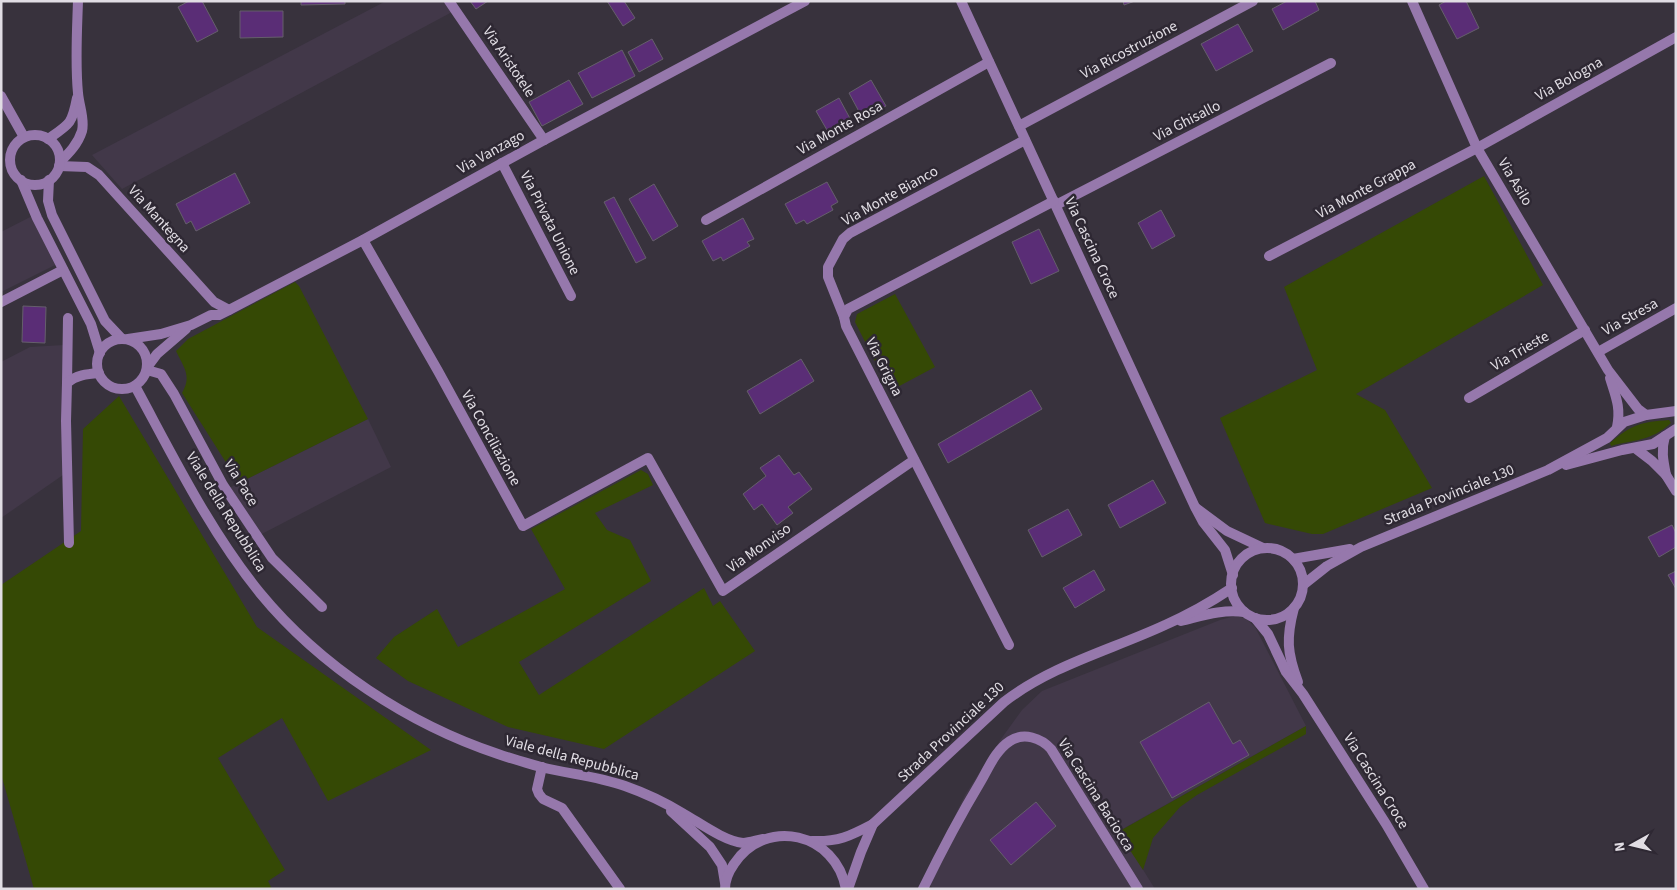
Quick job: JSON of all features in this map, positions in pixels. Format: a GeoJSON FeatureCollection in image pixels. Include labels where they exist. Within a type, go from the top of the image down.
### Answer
{"type":"FeatureCollection","features":[{"type":"Feature","properties":{"kind":"street"},"geometry":{"type":"LineString","coordinates":[[48,139],[70,124],[74,116],[78,95],[78,1]]}},
{"type":"Feature","properties":{"kind":"street","name":"Via Aristotele"},"geometry":{"type":"LineString","coordinates":[[449,1],[544,140]]}},
{"type":"Feature","properties":{"kind":"street","name":"Via Vanzago"},"geometry":{"type":"LineString","coordinates":[[125,339],[161,334],[191,325],[211,316],[219,315],[363,240],[544,140],[805,1]]}},
{"type":"Feature","properties":{"kind":"street","name":"Via Cascina Croce"},"geometry":{"type":"LineString","coordinates":[[961,1],[1194,507],[1225,550],[1233,575]]}},
{"type":"Feature","properties":{"kind":"street","name":"Via Ricostruzione"},"geometry":{"type":"LineString","coordinates":[[1019,126],[1253,1]]}},
{"type":"Feature","properties":{"kind":"street","name":"Via Asilo"},"geometry":{"type":"LineString","coordinates":[[1412,1],[1478,148],[1608,370],[1638,409],[1646,415]]}},
{"type":"Feature","properties":{"kind":"street","name":"Via Bologna"},"geometry":{"type":"LineString","coordinates":[[1478,148],[1676,37]]}},
{"type":"Feature","properties":{"kind":"street","name":"Via Monte Rosa"},"geometry":{"type":"LineString","coordinates":[[706,220],[988,62]]}},
{"type":"Feature","properties":{"kind":"street","name":"Via Ghisallo"},"geometry":{"type":"LineString","coordinates":[[1054,203],[1332,63]]}},
{"type":"Feature","properties":{"kind":"street"},"geometry":{"type":"LineString","coordinates":[[59,164],[79,139],[82,129],[82,113],[78,95]]}},
{"type":"Feature","properties":{"kind":"street"},"geometry":{"type":"LineString","coordinates":[[1,96],[24,137]]}},
{"type":"Feature","properties":{"kind":"street"},"geometry":{"type":"LineString","coordinates":[[21,180],[35,185],[49,180],[57,172],[59,164],[57,149],[48,139],[32,135],[24,137],[12,150],[10,158],[11,167],[21,180],[37,218],[91,324],[100,353]]}},
{"type":"Feature","properties":{"kind":"street","name":"Via Monte Bianco"},"geometry":{"type":"LineString","coordinates":[[844,317],[828,277],[828,267],[843,239],[1025,140]]}},
{"type":"Feature","properties":{"kind":"street","name":"Via Monte Grappa"},"geometry":{"type":"LineString","coordinates":[[1269,256],[1478,148]]}},
{"type":"Feature","properties":{"kind":"street","name":"Via Privata Unione"},"geometry":{"type":"LineString","coordinates":[[502,163],[571,296]]}},
{"type":"Feature","properties":{"kind":"street","name":"Via Mantegna"},"geometry":{"type":"LineString","coordinates":[[59,164],[87,167],[99,175],[214,302],[229,310]]}},
{"type":"Feature","properties":{"kind":"street"},"geometry":{"type":"LineString","coordinates":[[49,180],[48,201],[52,215],[106,321],[125,339],[140,346],[145,352],[147,368],[141,381],[127,389],[119,389],[110,386],[104,381],[97,367],[103,348],[112,341],[125,339]]}},
{"type":"Feature","properties":{"kind":"street"},"geometry":{"type":"LineString","coordinates":[[844,317],[848,309],[1054,203]]}},
{"type":"Feature","properties":{"kind":"street","name":"Via Conciliazione"},"geometry":{"type":"LineString","coordinates":[[363,240],[438,371],[522,526],[648,458]]}},
{"type":"Feature","properties":{"kind":"street"},"geometry":{"type":"LineString","coordinates":[[1,302],[64,270]]}},
{"type":"Feature","properties":{"kind":"street"},"geometry":{"type":"LineString","coordinates":[[211,316],[214,310],[214,302]]}},
{"type":"Feature","properties":{"kind":"street","name":"Via Stresa"},"geometry":{"type":"LineString","coordinates":[[1598,352],[1676,308]]}},
{"type":"Feature","properties":{"kind":"street","name":"Via Grigna"},"geometry":{"type":"LineString","coordinates":[[844,317],[846,326],[1009,645]]}},
{"type":"Feature","properties":{"kind":"street"},"geometry":{"type":"LineString","coordinates":[[68,318],[69,543]]}},
{"type":"Feature","properties":{"kind":"street","name":"Via Vanzago"},"geometry":{"type":"LineString","coordinates":[[147,368],[157,354],[191,325]]}},
{"type":"Feature","properties":{"kind":"street","name":"Via Trieste"},"geometry":{"type":"LineString","coordinates":[[1469,398],[1586,330]]}},
{"type":"Feature","properties":{"kind":"street","name":"Via Pace"},"geometry":{"type":"LineString","coordinates":[[147,368],[161,374],[174,394],[222,485],[272,558],[322,607]]}},
{"type":"Feature","properties":{"kind":"street","name":"Via Asilo"},"geometry":{"type":"LineString","coordinates":[[1608,370],[1619,406],[1616,427]]}},
{"type":"Feature","properties":{"kind":"street"},"geometry":{"type":"LineString","coordinates":[[67,383],[71,379],[82,375],[99,374]]}},
{"type":"Feature","properties":{"kind":"street","name":"Viale della Repubblica"},"geometry":{"type":"LineString","coordinates":[[135,386],[187,482],[219,534],[259,592],[299,635],[334,666],[382,700],[442,732],[496,754],[542,767],[606,780],[640,792],[682,812],[720,835],[743,842],[780,835],[796,836],[812,841]]}},
{"type":"Feature","properties":{"kind":"street","name":"Strada Provinciale 130"},"geometry":{"type":"LineString","coordinates":[[1166,625],[1232,610],[1244,612],[1255,618],[1265,620],[1276,619],[1286,615],[1299,601],[1303,585],[1326,566],[1361,547],[1548,470],[1607,438],[1616,427],[1624,422],[1646,415],[1676,411]]}},
{"type":"Feature","properties":{"kind":"street","name":"Strada Provinciale 130"},"geometry":{"type":"LineString","coordinates":[[1548,470],[1622,450],[1653,444],[1676,429]]}},
{"type":"Feature","properties":{"kind":"street"},"geometry":{"type":"LineString","coordinates":[[1665,436],[1662,446],[1662,457],[1666,475]]}},
{"type":"Feature","properties":{"kind":"street"},"geometry":{"type":"LineString","coordinates":[[1635,448],[1666,475],[1676,491]]}},
{"type":"Feature","properties":{"kind":"street","name":"Via Monviso"},"geometry":{"type":"LineString","coordinates":[[648,458],[723,591],[914,460]]}},
{"type":"Feature","properties":{"kind":"street","name":"Via Cascina Croce"},"geometry":{"type":"LineString","coordinates":[[1194,507],[1227,531],[1263,548]]}},
{"type":"Feature","properties":{"kind":"street","name":"Strada Provinciale 130"},"geometry":{"type":"LineString","coordinates":[[1293,559],[1326,555],[1361,547]]}},
{"type":"Feature","properties":{"kind":"street"},"geometry":{"type":"LineString","coordinates":[[1244,612],[1234,597],[1232,588],[1233,575],[1237,565],[1253,551],[1263,548],[1274,549],[1293,559],[1298,567],[1303,585]]}},
{"type":"Feature","properties":{"kind":"street","name":"Strada Provinciale 130"},"geometry":{"type":"LineString","coordinates":[[812,841],[830,841],[847,838],[873,824],[1004,702],[1023,687],[1070,664],[1166,625],[1232,588]]}},
{"type":"Feature","properties":{"kind":"street","name":"Via Cascina Croce"},"geometry":{"type":"LineString","coordinates":[[1294,608],[1288,630],[1289,652],[1301,690]]}},
{"type":"Feature","properties":{"kind":"street","name":"Via Cascina Croce"},"geometry":{"type":"LineString","coordinates":[[1255,618],[1268,634],[1286,672],[1301,690],[1386,824],[1424,889]]}},
{"type":"Feature","properties":{"kind":"street","name":"Via Cascina Baciocca"},"geometry":{"type":"LineString","coordinates":[[923,889],[956,822],[996,755],[1012,740],[1028,737],[1044,741],[1051,749],[1138,889]]}},
{"type":"Feature","properties":{"kind":"street"},"geometry":{"type":"LineString","coordinates":[[542,767],[538,789],[539,794],[543,799],[562,808],[620,889]]}},
{"type":"Feature","properties":{"kind":"street","name":"Viale della Repubblica"},"geometry":{"type":"LineString","coordinates":[[658,801],[710,847],[722,865],[725,886]]}},
{"type":"Feature","properties":{"kind":"street","name":"Strada Provinciale 130"},"geometry":{"type":"LineString","coordinates":[[847,889],[873,824]]}},
{"type":"Feature","properties":{"kind":"street"},"geometry":{"type":"LineString","coordinates":[[725,886],[730,870],[739,857],[763,839]]}},
{"type":"Feature","properties":{"kind":"street"},"geometry":{"type":"LineString","coordinates":[[812,841],[826,850],[837,863],[847,889]]}},
{"type":"Feature","properties":{"kind":"shaded area"},"geometry":{"type":"Polygon","coordinates":[[[386,1],[445,1],[452,12],[122,189],[92,155],[386,1]]]}},
{"type":"Feature","properties":{"kind":"shaded area"},"geometry":{"type":"Polygon","coordinates":[[[38,213],[63,261],[1,292],[1,232],[38,213]]]}},
{"type":"Feature","properties":{"kind":"shaded area"},"geometry":{"type":"Polygon","coordinates":[[[64,345],[63,475],[1,518],[1,362],[30,347],[64,345]]]}},
{"type":"Feature","properties":{"kind":"shaded area"},"geometry":{"type":"Polygon","coordinates":[[[368,419],[391,467],[252,539],[223,491],[368,419]]]}},
{"type":"Feature","properties":{"kind":"shaded area"},"geometry":{"type":"Polygon","coordinates":[[[1235,616],[1245,618],[1255,627],[1306,726],[1119,831],[1155,889],[933,889],[925,877],[965,795],[1022,710],[1042,691],[1220,620],[1235,616]]]}},
{"type":"Feature","properties":{"kind":"green space"},"geometry":{"type":"Polygon","coordinates":[[[1484,176],[1543,285],[1356,394],[1385,410],[1432,488],[1323,534],[1312,534],[1265,523],[1220,418],[1317,370],[1284,287],[1484,176]]]}},
{"type":"Feature","properties":{"kind":"green space"},"geometry":{"type":"Polygon","coordinates":[[[295,282],[299,286],[368,419],[239,483],[182,393],[187,377],[176,351],[188,339],[295,282]]]}},
{"type":"Feature","properties":{"kind":"green space"},"geometry":{"type":"Polygon","coordinates":[[[895,294],[935,367],[890,391],[855,322],[857,314],[895,294]]]}},
{"type":"Feature","properties":{"kind":"green space"},"geometry":{"type":"Polygon","coordinates":[[[119,396],[257,627],[431,750],[328,801],[282,718],[218,758],[285,870],[268,881],[272,889],[34,889],[1,774],[1,585],[81,531],[83,429],[119,396]]]}},
{"type":"Feature","properties":{"kind":"green space"},"geometry":{"type":"Polygon","coordinates":[[[1669,420],[1671,423],[1656,434],[1611,446],[1610,443],[1637,425],[1669,420]]]}},
{"type":"Feature","properties":{"kind":"green space"},"geometry":{"type":"Polygon","coordinates":[[[641,470],[648,474],[653,485],[595,513],[607,530],[630,540],[651,581],[519,662],[539,695],[704,588],[713,606],[720,601],[755,651],[604,749],[508,727],[408,681],[376,658],[394,637],[437,609],[458,647],[565,589],[531,529],[641,470]]]}},
{"type":"Feature","properties":{"kind":"green space"},"geometry":{"type":"Polygon","coordinates":[[[1306,726],[1306,734],[1197,795],[1180,807],[1153,838],[1143,870],[1118,832],[1306,726]]]}},
{"type":"Feature","properties":{"kind":"building"},"geometry":{"type":"Polygon","coordinates":[[[189,1],[202,1],[218,31],[197,42],[178,7],[189,1]]]}},
{"type":"Feature","properties":{"kind":"building"},"geometry":{"type":"Polygon","coordinates":[[[301,1],[345,1],[345,4],[301,5],[301,1]]]}},
{"type":"Feature","properties":{"kind":"building"},"geometry":{"type":"Polygon","coordinates":[[[470,1],[488,1],[476,9],[470,1]]]}},
{"type":"Feature","properties":{"kind":"building"},"geometry":{"type":"Polygon","coordinates":[[[607,1],[624,1],[635,18],[623,26],[607,1]]]}},
{"type":"Feature","properties":{"kind":"building"},"geometry":{"type":"Polygon","coordinates":[[[1123,1],[1135,1],[1124,5],[1123,1]]]}},
{"type":"Feature","properties":{"kind":"building"},"geometry":{"type":"Polygon","coordinates":[[[1287,1],[1315,1],[1319,10],[1283,30],[1272,9],[1287,1]]]}},
{"type":"Feature","properties":{"kind":"building"},"geometry":{"type":"Polygon","coordinates":[[[1446,1],[1466,1],[1479,28],[1457,39],[1439,5],[1446,1]]]}},
{"type":"Feature","properties":{"kind":"building"},"geometry":{"type":"Polygon","coordinates":[[[240,11],[283,11],[283,37],[240,38],[240,11]]]}},
{"type":"Feature","properties":{"kind":"building"},"geometry":{"type":"Polygon","coordinates":[[[1238,24],[1253,51],[1216,71],[1201,44],[1238,24]]]}},
{"type":"Feature","properties":{"kind":"building"},"geometry":{"type":"Polygon","coordinates":[[[652,39],[663,59],[639,72],[628,52],[652,39]]]}},
{"type":"Feature","properties":{"kind":"building"},"geometry":{"type":"Polygon","coordinates":[[[622,50],[635,76],[592,98],[578,73],[622,50]]]}},
{"type":"Feature","properties":{"kind":"building"},"geometry":{"type":"Polygon","coordinates":[[[569,80],[583,104],[542,126],[529,102],[569,80]]]}},
{"type":"Feature","properties":{"kind":"building"},"geometry":{"type":"Polygon","coordinates":[[[871,80],[886,106],[863,119],[849,93],[871,80]]]}},
{"type":"Feature","properties":{"kind":"building"},"geometry":{"type":"Polygon","coordinates":[[[839,98],[853,124],[831,137],[816,111],[839,98]]]}},
{"type":"Feature","properties":{"kind":"building"},"geometry":{"type":"Polygon","coordinates":[[[235,173],[250,203],[196,231],[191,221],[186,224],[176,204],[235,173]]]}},
{"type":"Feature","properties":{"kind":"building"},"geometry":{"type":"Polygon","coordinates":[[[827,182],[838,202],[831,206],[833,210],[807,224],[804,220],[796,224],[785,204],[827,182]]]}},
{"type":"Feature","properties":{"kind":"building"},"geometry":{"type":"Polygon","coordinates":[[[654,184],[678,226],[653,241],[629,199],[654,184]]]}},
{"type":"Feature","properties":{"kind":"building"},"geometry":{"type":"Polygon","coordinates":[[[614,197],[646,258],[636,263],[604,202],[614,197]]]}},
{"type":"Feature","properties":{"kind":"building"},"geometry":{"type":"Polygon","coordinates":[[[1161,210],[1175,236],[1152,249],[1138,223],[1161,210]]]}},
{"type":"Feature","properties":{"kind":"building"},"geometry":{"type":"Polygon","coordinates":[[[743,218],[754,239],[747,242],[750,246],[723,261],[721,257],[713,261],[702,241],[743,218]]]}},
{"type":"Feature","properties":{"kind":"building"},"geometry":{"type":"Polygon","coordinates":[[[1039,229],[1059,271],[1031,284],[1012,242],[1039,229]]]}},
{"type":"Feature","properties":{"kind":"building"},"geometry":{"type":"Polygon","coordinates":[[[23,306],[46,307],[45,343],[22,342],[23,306]]]}},
{"type":"Feature","properties":{"kind":"building"},"geometry":{"type":"Polygon","coordinates":[[[801,359],[814,381],[760,414],[747,391],[801,359]]]}},
{"type":"Feature","properties":{"kind":"building"},"geometry":{"type":"Polygon","coordinates":[[[1031,390],[1042,409],[948,463],[938,444],[1031,390]]]}},
{"type":"Feature","properties":{"kind":"building"},"geometry":{"type":"Polygon","coordinates":[[[779,455],[794,475],[799,472],[812,489],[788,507],[793,513],[777,525],[762,504],[754,510],[743,494],[766,476],[760,468],[779,455]]]}},
{"type":"Feature","properties":{"kind":"building"},"geometry":{"type":"Polygon","coordinates":[[[1153,480],[1166,503],[1120,528],[1108,505],[1153,480]]]}},
{"type":"Feature","properties":{"kind":"building"},"geometry":{"type":"Polygon","coordinates":[[[1068,509],[1082,535],[1042,557],[1028,530],[1068,509]]]}},
{"type":"Feature","properties":{"kind":"building"},"geometry":{"type":"Polygon","coordinates":[[[1672,525],[1676,533],[1676,547],[1659,557],[1648,537],[1672,525]]]}},
{"type":"Feature","properties":{"kind":"building"},"geometry":{"type":"Polygon","coordinates":[[[1094,570],[1105,590],[1075,608],[1063,588],[1094,570]]]}},
{"type":"Feature","properties":{"kind":"building"},"geometry":{"type":"Polygon","coordinates":[[[1676,571],[1676,589],[1668,575],[1676,571]]]}},
{"type":"Feature","properties":{"kind":"building"},"geometry":{"type":"Polygon","coordinates":[[[1209,702],[1233,744],[1240,740],[1249,755],[1172,798],[1140,742],[1209,702]]]}},
{"type":"Feature","properties":{"kind":"building"},"geometry":{"type":"Polygon","coordinates":[[[1036,802],[1056,826],[1011,865],[990,840],[1036,802]]]}}]}
